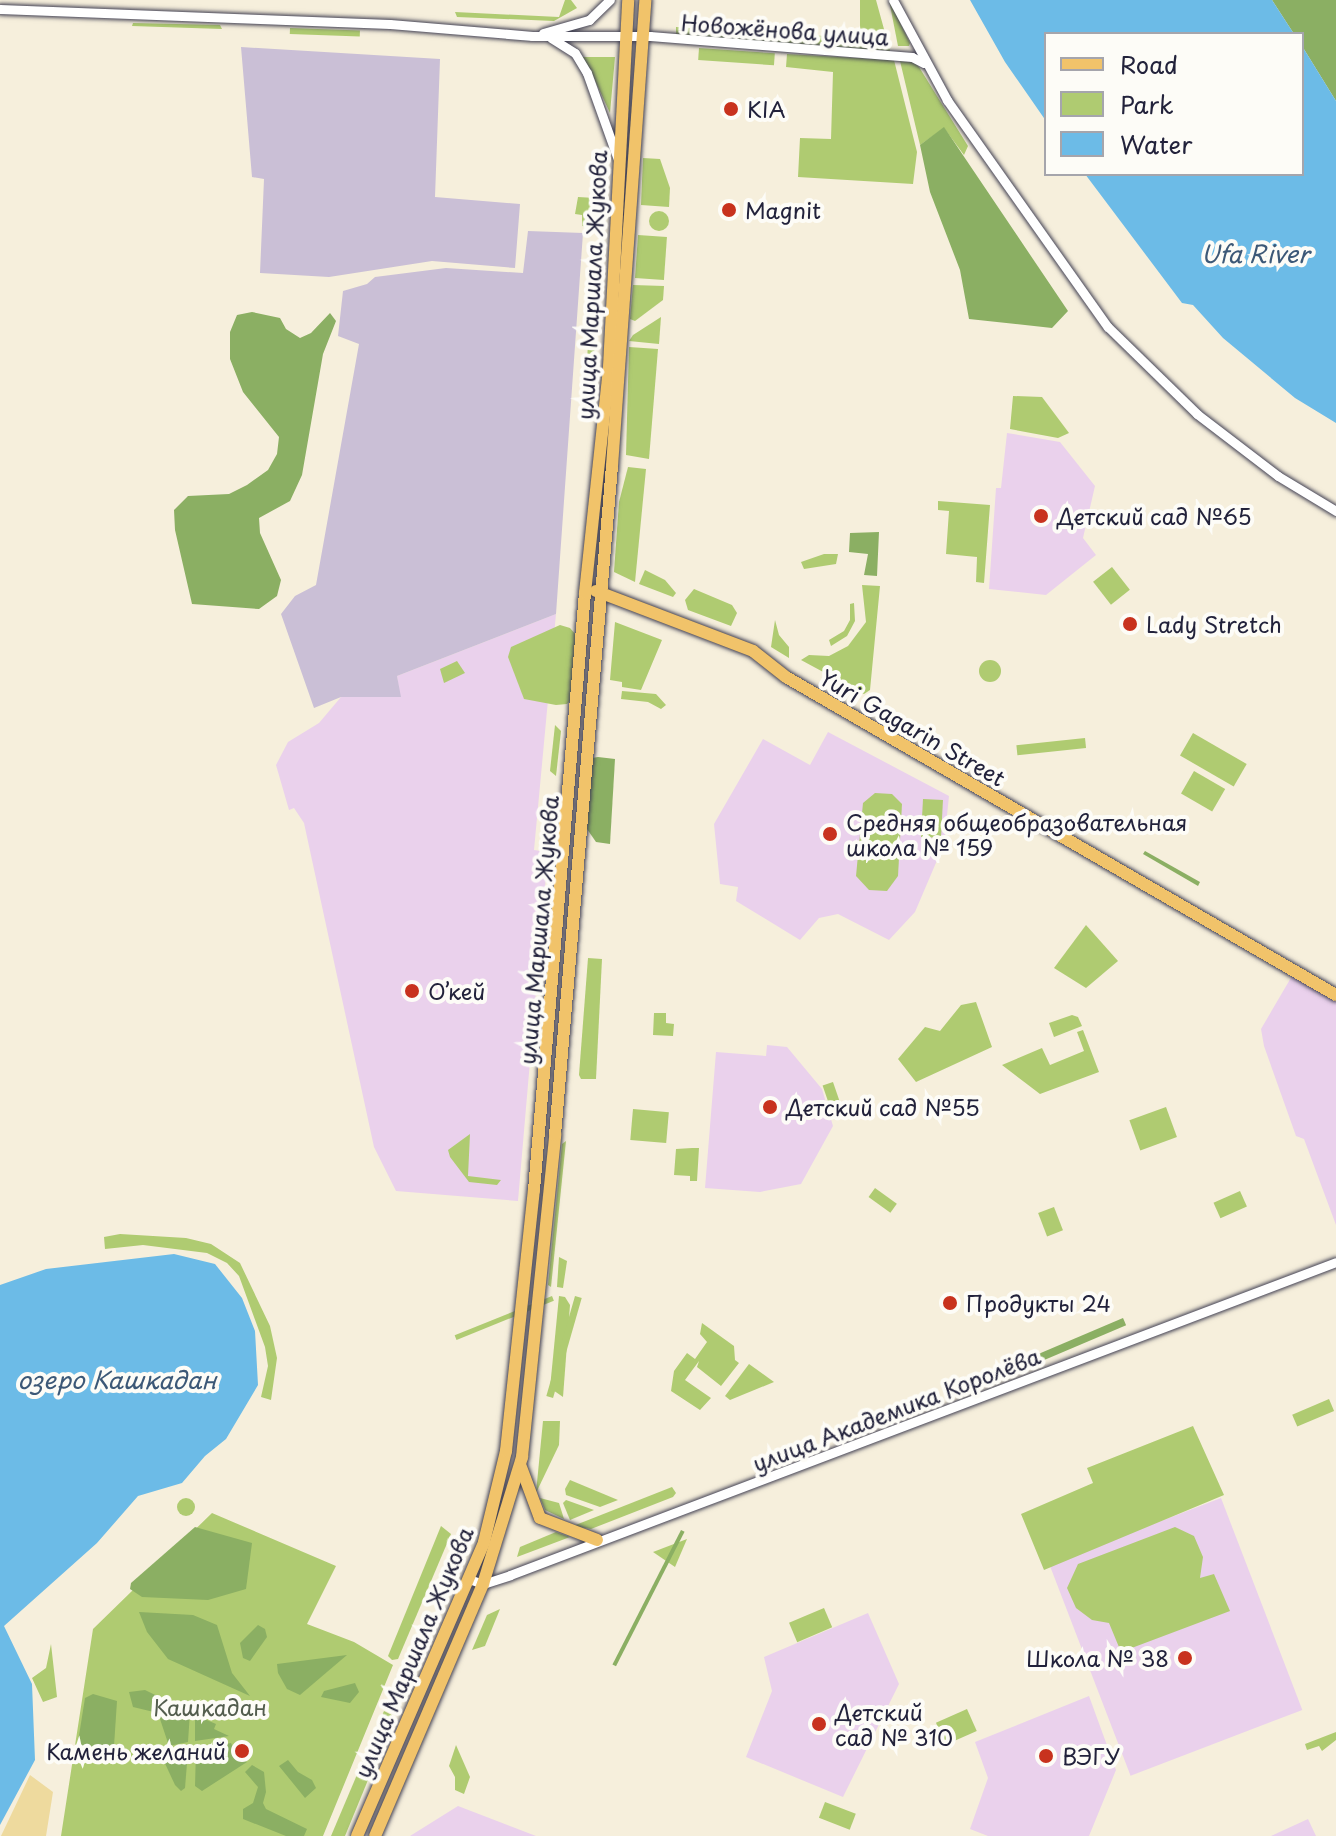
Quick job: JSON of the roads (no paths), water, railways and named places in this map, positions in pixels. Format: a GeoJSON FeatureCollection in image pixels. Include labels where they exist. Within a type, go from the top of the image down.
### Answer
{"type":"FeatureCollection","features":[{"type":"Feature","properties":{"kind":"main road","name":"улица Маршала Жукова"},"geometry":{"type":"LineString","coordinates":[[357,1836],[485,1538],[506,1451],[561,898],[585,589],[609,367],[628,0]]}},
{"type":"Feature","properties":{"kind":"main road","name":"улица Маршала Жукова"},"geometry":{"type":"LineString","coordinates":[[375,1836],[483,1584],[520,1465],[555,1135],[631,228],[645,0]]}},
{"type":"Feature","properties":{"kind":"main road","name":"Yuri Gagarin Street"},"geometry":{"type":"LineString","coordinates":[[585,589],[753,651],[786,677],[1336,995]]}},
{"type":"Feature","properties":{"kind":"main road"},"geometry":{"type":"LineString","coordinates":[[520,1465],[531,1503],[540,1518],[597,1540]]}},
{"type":"Feature","properties":{"kind":"street"},"geometry":{"type":"LineString","coordinates":[[532,36],[589,20],[610,0]]}},
{"type":"Feature","properties":{"kind":"street"},"geometry":{"type":"LineString","coordinates":[[893,0],[924,63],[955,112],[1108,327],[1197,414],[1278,476],[1336,511]]}},
{"type":"Feature","properties":{"kind":"street"},"geometry":{"type":"LineString","coordinates":[[0,9],[390,24],[532,36],[564,43],[575,53],[597,94],[618,161]]}},
{"type":"Feature","properties":{"kind":"street","name":"Новожёнова улица"},"geometry":{"type":"LineString","coordinates":[[532,36],[642,39],[650,36],[912,57],[924,63]]}},
{"type":"Feature","properties":{"kind":"street","name":"улица Академика Королёва"},"geometry":{"type":"LineString","coordinates":[[483,1584],[1336,1262]]}},
{"type":"Feature","properties":{"kind":"street"},"geometry":{"type":"LineString","coordinates":[[469,1579],[483,1584]]}},
{"type":"Feature","properties":{"kind":"water"},"geometry":{"type":"Polygon","coordinates":[[[970,0],[1272,0],[1293,32],[1044,32],[1044,118],[1005,62],[970,0]]]}},
{"type":"Feature","properties":{"kind":"water","name":"Ufa River"},"geometry":{"type":"Polygon","coordinates":[[[1304,49],[1336,101],[1336,423],[1295,398],[1223,338],[1193,305],[1182,303],[1087,176],[1304,176],[1304,49]]]}},
{"type":"Feature","properties":{"kind":"water","name":"озеро Кашкадан"},"geometry":{"type":"Polygon","coordinates":[[[174,1254],[215,1264],[242,1298],[255,1331],[258,1385],[226,1439],[205,1456],[182,1483],[138,1496],[97,1543],[4,1626],[32,1684],[35,1760],[0,1825],[0,1285],[46,1269],[174,1254]]]}},
{"type":"Feature","properties":{"kind":"place","name":"KIA"},"geometry":{"type":"Point","coordinates":[731,109]}},
{"type":"Feature","properties":{"kind":"place","name":"Magnit"},"geometry":{"type":"Point","coordinates":[729,210]}},
{"type":"Feature","properties":{"kind":"place","name":"Детский сад №65"},"geometry":{"type":"Point","coordinates":[1041,516]}},
{"type":"Feature","properties":{"kind":"place","name":"Lady Stretch"},"geometry":{"type":"Point","coordinates":[1130,624]}},
{"type":"Feature","properties":{"kind":"place","name":"Средняя общеобразовательная школа № 159"},"geometry":{"type":"Point","coordinates":[830,834]}},
{"type":"Feature","properties":{"kind":"place","name":"О’кей"},"geometry":{"type":"Point","coordinates":[412,991]}},
{"type":"Feature","properties":{"kind":"place","name":"Детский сад №55"},"geometry":{"type":"Point","coordinates":[770,1107]}},
{"type":"Feature","properties":{"kind":"place","name":"Продукты 24"},"geometry":{"type":"Point","coordinates":[950,1303]}},
{"type":"Feature","properties":{"kind":"place","name":"Школа № 38"},"geometry":{"type":"Point","coordinates":[1185,1658]}},
{"type":"Feature","properties":{"kind":"place","name":"Детский сад № 310"},"geometry":{"type":"Point","coordinates":[819,1724]}},
{"type":"Feature","properties":{"kind":"place","name":"Камень желаний"},"geometry":{"type":"Point","coordinates":[242,1751]}},
{"type":"Feature","properties":{"kind":"place","name":"ВЭГУ"},"geometry":{"type":"Point","coordinates":[1046,1756]}},
{"type":"Feature","properties":{"kind":"park label","name":"Кашкадан"},"geometry":{"type":"Point","coordinates":[210,1707]}}]}
